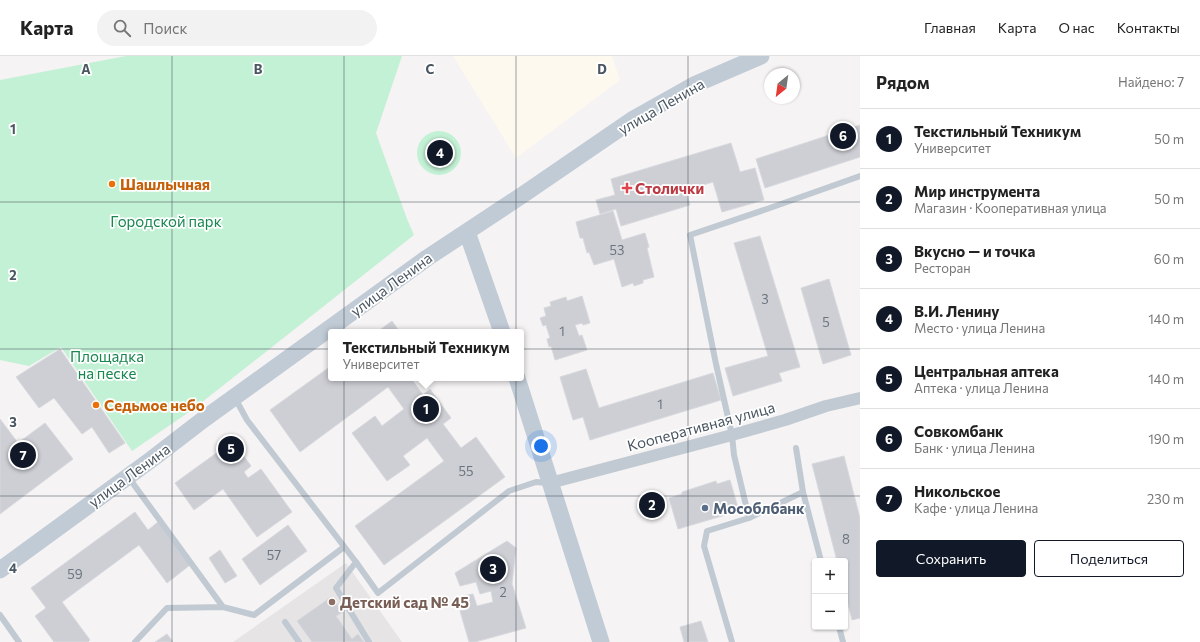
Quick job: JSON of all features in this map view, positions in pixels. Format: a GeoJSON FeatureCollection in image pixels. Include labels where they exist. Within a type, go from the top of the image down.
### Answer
{"type":"FeatureCollection","features":[{"type":"Feature","properties":{"kind":"main road","name":"улица Ленина"},"geometry":{"type":"LineString","coordinates":[[328,329],[427,258],[632,120],[696,84],[761,56]]}},
{"type":"Feature","properties":{"kind":"main road"},"geometry":{"type":"LineString","coordinates":[[467,232],[501,329]]}},
{"type":"Feature","properties":{"kind":"main road","name":"улица Ленина"},"geometry":{"type":"LineString","coordinates":[[0,570],[328,329]]}},
{"type":"Feature","properties":{"kind":"main road"},"geometry":{"type":"LineString","coordinates":[[518,381],[601,642]]}},
{"type":"Feature","properties":{"kind":"street","name":"Кооперативная улица"},"geometry":{"type":"LineString","coordinates":[[550,483],[732,435],[785,420],[826,406],[860,398]]}},
{"type":"Feature","properties":{"kind":"lane"},"geometry":{"type":"LineString","coordinates":[[749,518],[734,455],[732,435],[690,235],[860,176]]}},
{"type":"Feature","properties":{"kind":"lane"},"geometry":{"type":"LineString","coordinates":[[234,397],[247,420],[378,593],[509,491],[536,482],[550,483]]}},
{"type":"Feature","properties":{"kind":"lane"},"geometry":{"type":"LineString","coordinates":[[796,448],[803,492],[821,558]]}},
{"type":"Feature","properties":{"kind":"lane"},"geometry":{"type":"LineString","coordinates":[[128,476],[223,607]]}},
{"type":"Feature","properties":{"kind":"lane"},"geometry":{"type":"LineString","coordinates":[[732,642],[704,546],[707,531],[749,518],[803,492]]}},
{"type":"Feature","properties":{"kind":"lane"},"geometry":{"type":"LineString","coordinates":[[135,642],[167,608],[223,607],[254,614],[344,547]]}},
{"type":"Feature","properties":{"kind":"lane"},"geometry":{"type":"LineString","coordinates":[[356,562],[336,588],[370,642]]}},
{"type":"Feature","properties":{"kind":"lane"},"geometry":{"type":"LineString","coordinates":[[0,615],[19,642]]}},
{"type":"Feature","properties":{"kind":"lane"},"geometry":{"type":"LineString","coordinates":[[285,622],[300,642]]}},
{"type":"Feature","properties":{"kind":"lane"},"geometry":{"type":"LineString","coordinates":[[840,630],[843,642]]}},
{"type":"Feature","properties":{"kind":"shaded area"},"geometry":{"type":"Polygon","coordinates":[[[453,56],[612,56],[620,80],[516,158],[453,56]]]}},
{"type":"Feature","properties":{"kind":"shaded area","name":"Детский сад № 45"},"geometry":{"type":"Polygon","coordinates":[[[346,563],[402,642],[233,642],[346,563]]]}},
{"type":"Feature","properties":{"kind":"green space","name":"Городской парк"},"geometry":{"type":"Polygon","coordinates":[[[126,56],[402,56],[376,133],[414,235],[192,410],[132,451],[61,347],[29,366],[0,360],[0,80],[126,56]]]}},
{"type":"Feature","properties":{"kind":"green space"},"geometry":{"type":"Polygon","coordinates":[[[435,131],[443,131],[448,132],[455,137],[460,144],[460,162],[455,169],[448,174],[435,175],[427,172],[420,165],[417,157],[417,149],[420,141],[427,134],[435,131]]]}},
{"type":"Feature","properties":{"kind":"building"},"geometry":{"type":"Polygon","coordinates":[[[860,125],[860,157],[765,188],[756,159],[860,125]]]}},
{"type":"Feature","properties":{"kind":"building"},"geometry":{"type":"Polygon","coordinates":[[[731,143],[740,172],[755,168],[764,200],[722,212],[713,182],[686,190],[690,205],[621,226],[616,209],[600,214],[596,200],[615,195],[611,179],[731,143]]]}},
{"type":"Feature","properties":{"kind":"building"},"geometry":{"type":"Polygon","coordinates":[[[613,211],[622,240],[645,233],[654,277],[643,280],[643,283],[634,286],[633,283],[622,287],[614,259],[594,265],[589,252],[587,253],[583,238],[580,238],[576,222],[613,211]]]}},
{"type":"Feature","properties":{"kind":"building"},"geometry":{"type":"Polygon","coordinates":[[[760,236],[800,367],[779,373],[782,381],[733,396],[725,368],[768,356],[734,243],[760,236]]]}},
{"type":"Feature","properties":{"kind":"building"},"geometry":{"type":"Polygon","coordinates":[[[829,279],[851,355],[823,364],[801,288],[829,279]]]}},
{"type":"Feature","properties":{"kind":"building"},"geometry":{"type":"Polygon","coordinates":[[[582,296],[590,323],[575,325],[579,336],[582,335],[587,350],[555,360],[551,346],[549,347],[547,339],[550,338],[546,325],[543,326],[540,318],[546,316],[544,308],[551,306],[550,302],[566,297],[567,301],[582,296]]]}},
{"type":"Feature","properties":{"kind":"building"},"geometry":{"type":"Polygon","coordinates":[[[392,321],[398,329],[381,329],[392,321]]]}},
{"type":"Feature","properties":{"kind":"building"},"geometry":{"type":"Polygon","coordinates":[[[60,349],[125,443],[109,453],[92,427],[82,434],[54,398],[39,408],[16,377],[60,349]]]}},
{"type":"Feature","properties":{"kind":"building"},"geometry":{"type":"Polygon","coordinates":[[[328,368],[328,381],[413,381],[423,395],[430,389],[451,418],[443,424],[461,448],[476,437],[505,477],[384,565],[355,526],[444,461],[427,438],[403,456],[410,465],[387,481],[352,433],[375,416],[382,426],[404,409],[388,387],[300,452],[270,410],[328,368]]]}},
{"type":"Feature","properties":{"kind":"building"},"geometry":{"type":"Polygon","coordinates":[[[586,369],[599,408],[713,373],[721,400],[590,440],[583,417],[573,420],[560,377],[586,369]]]}},
{"type":"Feature","properties":{"kind":"building"},"geometry":{"type":"Polygon","coordinates":[[[0,419],[18,443],[45,423],[73,459],[0,514],[0,419]]]}},
{"type":"Feature","properties":{"kind":"building"},"geometry":{"type":"Polygon","coordinates":[[[233,441],[251,466],[244,472],[248,478],[261,469],[292,512],[257,537],[223,489],[194,510],[175,483],[233,441]]]}},
{"type":"Feature","properties":{"kind":"building"},"geometry":{"type":"Polygon","coordinates":[[[844,456],[860,518],[860,618],[852,620],[848,604],[848,558],[836,558],[812,464],[844,456]]]}},
{"type":"Feature","properties":{"kind":"building"},"geometry":{"type":"Polygon","coordinates":[[[730,480],[739,511],[678,529],[669,498],[682,494],[682,492],[716,481],[717,484],[730,480]]]}},
{"type":"Feature","properties":{"kind":"building"},"geometry":{"type":"Polygon","coordinates":[[[135,512],[148,530],[158,522],[190,565],[167,583],[139,545],[62,602],[90,640],[88,642],[54,642],[35,616],[46,608],[31,588],[135,512]]]}},
{"type":"Feature","properties":{"kind":"building"},"geometry":{"type":"Polygon","coordinates":[[[288,525],[307,551],[260,585],[242,559],[288,525]]]}},
{"type":"Feature","properties":{"kind":"building"},"geometry":{"type":"Polygon","coordinates":[[[507,541],[516,548],[512,584],[526,628],[475,642],[469,642],[460,611],[468,609],[463,596],[473,594],[477,606],[493,602],[491,591],[480,594],[476,582],[460,586],[455,573],[507,541]]]}},
{"type":"Feature","properties":{"kind":"building"},"geometry":{"type":"Polygon","coordinates":[[[220,550],[237,576],[225,583],[209,558],[220,550]]]}},
{"type":"Feature","properties":{"kind":"building"},"geometry":{"type":"Polygon","coordinates":[[[331,597],[343,612],[336,616],[352,639],[358,634],[364,642],[312,642],[297,621],[331,597]]]}},
{"type":"Feature","properties":{"kind":"building"},"geometry":{"type":"Polygon","coordinates":[[[701,621],[708,642],[684,642],[680,627],[701,621]]]}},
{"type":"Feature","properties":{"kind":"building"},"geometry":{"type":"Polygon","coordinates":[[[167,634],[173,642],[155,642],[167,634]]]}},
{"type":"Feature","properties":{"kind":"place","name":"Совкомбанк"},"geometry":{"type":"Point","coordinates":[843,136]}},
{"type":"Feature","properties":{"kind":"place","name":"В.И. Ленину"},"geometry":{"type":"Point","coordinates":[440,153]}},
{"type":"Feature","properties":{"kind":"place","name":"Шашлычная"},"geometry":{"type":"Point","coordinates":[112,184]}},
{"type":"Feature","properties":{"kind":"place","name":"Столички"},"geometry":{"type":"Point","coordinates":[627,188]}},
{"type":"Feature","properties":{"kind":"place","name":"Седьмое небо"},"geometry":{"type":"Point","coordinates":[96,405]}},
{"type":"Feature","properties":{"kind":"place","name":"Текстильный Техникум"},"geometry":{"type":"Point","coordinates":[426,409]}},
{"type":"Feature","properties":{"kind":"place","name":"Центральная аптека"},"geometry":{"type":"Point","coordinates":[231,449]}},
{"type":"Feature","properties":{"kind":"place","name":"Никольское"},"geometry":{"type":"Point","coordinates":[23,455]}},
{"type":"Feature","properties":{"kind":"place","name":"Мир инструмента"},"geometry":{"type":"Point","coordinates":[652,505]}},
{"type":"Feature","properties":{"kind":"place","name":"Мособлбанк"},"geometry":{"type":"Point","coordinates":[705,508]}},
{"type":"Feature","properties":{"kind":"place","name":"Вкусно — и точка"},"geometry":{"type":"Point","coordinates":[493,569]}},
{"type":"Feature","properties":{"kind":"place","name":"Детский сад № 45"},"geometry":{"type":"Point","coordinates":[332,602]}},
{"type":"Feature","properties":{"kind":"park label","name":"Площадка на песке"},"geometry":{"type":"Point","coordinates":[107,364]}}]}
